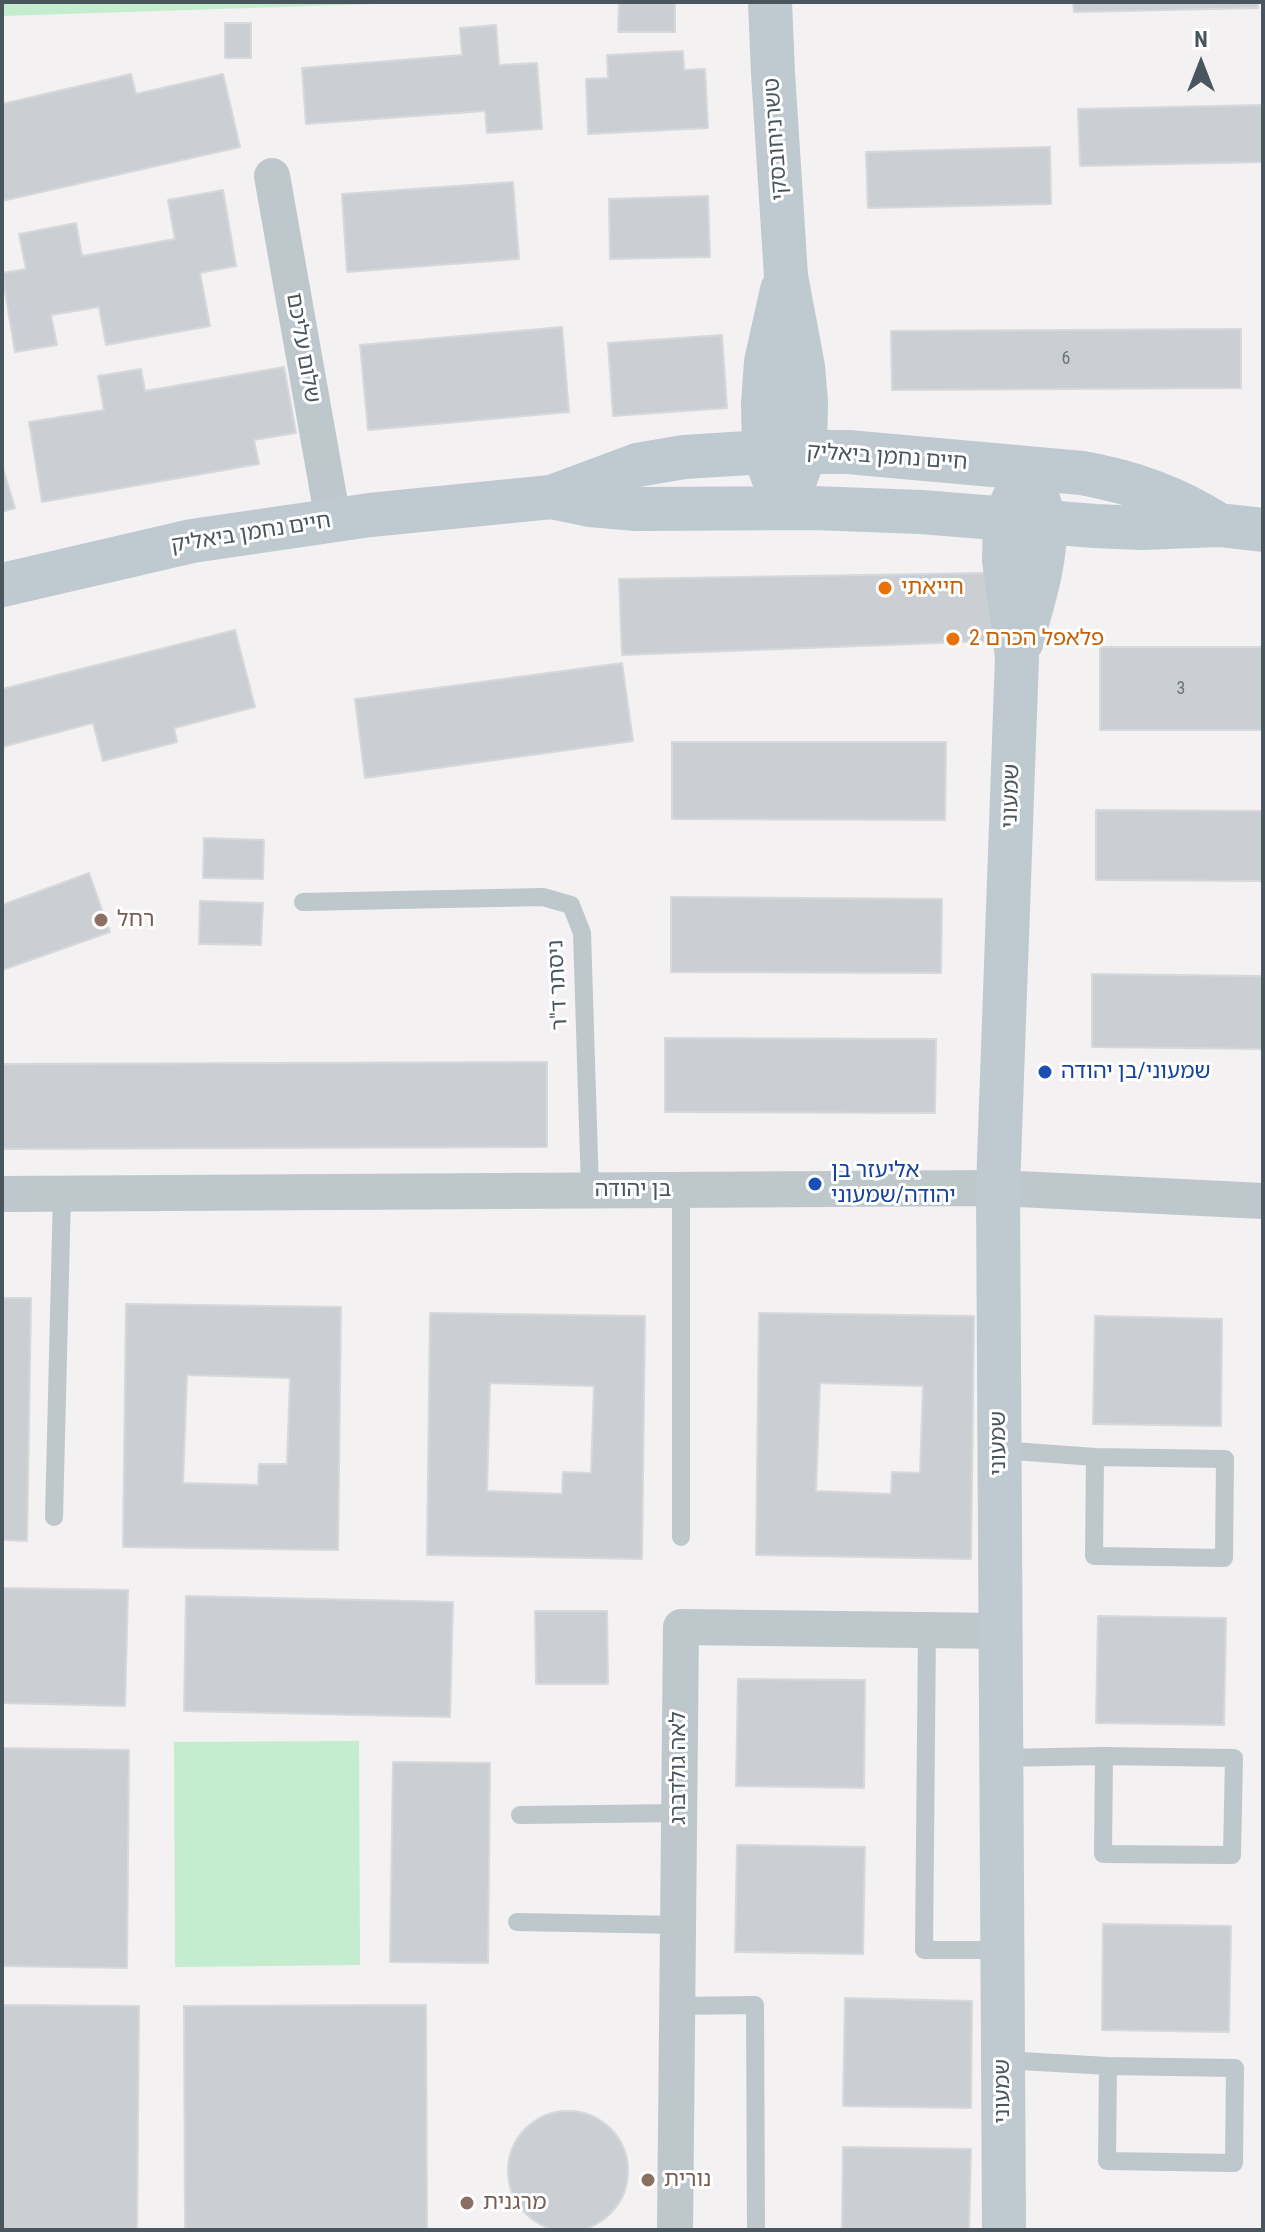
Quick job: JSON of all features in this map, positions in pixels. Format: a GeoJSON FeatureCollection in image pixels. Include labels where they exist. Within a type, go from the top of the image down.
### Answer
{"type":"FeatureCollection","features":[{"type":"Feature","properties":{"kind":"street","name":"טשרניחובסקי"},"geometry":{"type":"LineString","coordinates":[[770,2],[786,276],[766,362],[763,403],[784,452],[785,508]]}},
{"type":"Feature","properties":{"kind":"street","name":"שלום עליכם"},"geometry":{"type":"LineString","coordinates":[[272,176],[333,520]]}},
{"type":"Feature","properties":{"kind":"street","name":"חיים נחמן ביאליק"},"geometry":{"type":"LineString","coordinates":[[2,585],[192,541],[333,520],[551,497],[637,465],[684,457],[784,452],[848,452],[1082,473],[1116,479],[1168,497],[1219,525]]}},
{"type":"Feature","properties":{"kind":"street","name":"שמעוני"},"geometry":{"type":"LineString","coordinates":[[1004,2230],[998,1188],[1017,657],[1039,576],[1025,520],[1028,468]]}},
{"type":"Feature","properties":{"kind":"street","name":"חיים נחמן ביאליק"},"geometry":{"type":"LineString","coordinates":[[551,497],[590,505],[637,509],[890,511],[1141,528],[1219,525],[1263,530]]}},
{"type":"Feature","properties":{"kind":"street","name":"בן יהודה"},"geometry":{"type":"LineString","coordinates":[[2,1194],[998,1188],[1263,1201]]}},
{"type":"Feature","properties":{"kind":"street","name":"לאה גולדברג"},"geometry":{"type":"LineString","coordinates":[[675,2230],[681,1627],[1001,1631]]}},
{"type":"Feature","properties":{"kind":"lane","name":"ניסתר ד\"ר"},"geometry":{"type":"LineString","coordinates":[[303,902],[543,897],[571,905],[582,933],[590,1190]]}},
{"type":"Feature","properties":{"kind":"lane"},"geometry":{"type":"LineString","coordinates":[[681,1190],[681,1537]]}},
{"type":"Feature","properties":{"kind":"lane"},"geometry":{"type":"LineString","coordinates":[[54,1517],[62,1194]]}},
{"type":"Feature","properties":{"kind":"lane"},"geometry":{"type":"LineString","coordinates":[[1000,1450],[1095,1457],[1225,1459],[1224,1558],[1094,1556],[1095,1457]]}},
{"type":"Feature","properties":{"kind":"lane"},"geometry":{"type":"LineString","coordinates":[[927,1630],[924,1950],[1002,1950]]}},
{"type":"Feature","properties":{"kind":"lane"},"geometry":{"type":"LineString","coordinates":[[1001,1758],[1104,1756],[1234,1758],[1232,1855],[1103,1854],[1104,1756]]}},
{"type":"Feature","properties":{"kind":"lane"},"geometry":{"type":"LineString","coordinates":[[520,1815],[679,1813]]}},
{"type":"Feature","properties":{"kind":"lane"},"geometry":{"type":"LineString","coordinates":[[517,1922],[678,1925]]}},
{"type":"Feature","properties":{"kind":"lane"},"geometry":{"type":"LineString","coordinates":[[677,2006],[755,2005],[756,2230]]}},
{"type":"Feature","properties":{"kind":"lane"},"geometry":{"type":"LineString","coordinates":[[1003,2060],[1235,2068],[1234,2163],[1107,2161],[1108,2066]]}},
{"type":"Feature","properties":{"kind":"green space"},"geometry":{"type":"Polygon","coordinates":[[[2,2],[436,2],[2,16],[2,2]]]}},
{"type":"Feature","properties":{"kind":"green space"},"geometry":{"type":"Polygon","coordinates":[[[359,1741],[360,1965],[175,1967],[174,1742],[359,1741]]]}},
{"type":"Feature","properties":{"kind":"building"},"geometry":{"type":"Polygon","coordinates":[[[619,2],[675,3],[675,32],[618,32],[619,2]]]}},
{"type":"Feature","properties":{"kind":"building"},"geometry":{"type":"Polygon","coordinates":[[[1073,2],[1258,2],[1258,8],[1074,12],[1073,2]]]}},
{"type":"Feature","properties":{"kind":"building"},"geometry":{"type":"Polygon","coordinates":[[[225,23],[251,23],[251,58],[225,58],[225,23]]]}},
{"type":"Feature","properties":{"kind":"building"},"geometry":{"type":"Polygon","coordinates":[[[496,25],[499,65],[537,63],[542,129],[487,133],[485,111],[306,124],[302,68],[462,55],[460,28],[496,25]]]}},
{"type":"Feature","properties":{"kind":"building"},"geometry":{"type":"Polygon","coordinates":[[[683,51],[684,70],[705,69],[708,128],[588,134],[586,79],[608,78],[607,55],[683,51]]]}},
{"type":"Feature","properties":{"kind":"building"},"geometry":{"type":"Polygon","coordinates":[[[131,74],[136,94],[223,74],[240,147],[2,201],[2,104],[131,74]]]}},
{"type":"Feature","properties":{"kind":"building"},"geometry":{"type":"Polygon","coordinates":[[[1262,105],[1263,162],[1080,166],[1078,109],[1262,105]]]}},
{"type":"Feature","properties":{"kind":"building"},"geometry":{"type":"Polygon","coordinates":[[[1050,147],[1051,204],[868,208],[866,152],[1050,147]]]}},
{"type":"Feature","properties":{"kind":"building"},"geometry":{"type":"Polygon","coordinates":[[[513,182],[519,259],[347,272],[342,194],[513,182]]]}},
{"type":"Feature","properties":{"kind":"building"},"geometry":{"type":"Polygon","coordinates":[[[223,190],[236,266],[200,273],[210,326],[106,345],[99,307],[51,315],[57,345],[15,352],[2,273],[26,269],[19,234],[76,223],[82,256],[175,239],[168,200],[223,190]]]}},
{"type":"Feature","properties":{"kind":"building"},"geometry":{"type":"Polygon","coordinates":[[[708,196],[710,257],[610,259],[609,199],[708,196]]]}},
{"type":"Feature","properties":{"kind":"building"},"geometry":{"type":"Polygon","coordinates":[[[562,327],[569,412],[368,430],[360,345],[562,327]]]}},
{"type":"Feature","properties":{"kind":"building"},"geometry":{"type":"Polygon","coordinates":[[[1241,329],[1241,388],[892,390],[891,331],[1241,329]]]}},
{"type":"Feature","properties":{"kind":"building"},"geometry":{"type":"Polygon","coordinates":[[[722,335],[727,408],[613,416],[608,343],[722,335]]]}},
{"type":"Feature","properties":{"kind":"building"},"geometry":{"type":"Polygon","coordinates":[[[284,367],[296,433],[254,440],[259,464],[42,502],[29,422],[104,410],[98,376],[141,369],[145,391],[284,367]]]}},
{"type":"Feature","properties":{"kind":"building"},"geometry":{"type":"Polygon","coordinates":[[[2,465],[15,508],[2,512],[2,465]]]}},
{"type":"Feature","properties":{"kind":"building"},"geometry":{"type":"Polygon","coordinates":[[[986,573],[992,641],[622,655],[619,579],[986,573]]]}},
{"type":"Feature","properties":{"kind":"building"},"geometry":{"type":"Polygon","coordinates":[[[235,630],[255,707],[174,728],[177,742],[103,761],[93,723],[2,747],[2,689],[235,630]]]}},
{"type":"Feature","properties":{"kind":"building"},"geometry":{"type":"Polygon","coordinates":[[[1100,647],[1263,647],[1263,730],[1100,730],[1100,647]]]}},
{"type":"Feature","properties":{"kind":"building"},"geometry":{"type":"Polygon","coordinates":[[[622,663],[633,741],[365,778],[355,699],[622,663]]]}},
{"type":"Feature","properties":{"kind":"building"},"geometry":{"type":"Polygon","coordinates":[[[672,742],[946,742],[945,820],[672,819],[672,742]]]}},
{"type":"Feature","properties":{"kind":"building"},"geometry":{"type":"Polygon","coordinates":[[[1096,810],[1263,811],[1263,881],[1096,880],[1096,810]]]}},
{"type":"Feature","properties":{"kind":"building"},"geometry":{"type":"Polygon","coordinates":[[[204,838],[264,840],[263,879],[203,878],[204,838]]]}},
{"type":"Feature","properties":{"kind":"building"},"geometry":{"type":"Polygon","coordinates":[[[89,873],[110,932],[2,970],[2,905],[89,873]]]}},
{"type":"Feature","properties":{"kind":"building"},"geometry":{"type":"Polygon","coordinates":[[[671,897],[942,899],[941,973],[671,972],[671,897]]]}},
{"type":"Feature","properties":{"kind":"building"},"geometry":{"type":"Polygon","coordinates":[[[200,901],[263,903],[261,945],[199,944],[200,901]]]}},
{"type":"Feature","properties":{"kind":"building"},"geometry":{"type":"Polygon","coordinates":[[[1092,974],[1263,976],[1263,1049],[1092,1047],[1092,974]]]}},
{"type":"Feature","properties":{"kind":"building"},"geometry":{"type":"Polygon","coordinates":[[[665,1038],[936,1039],[935,1113],[665,1112],[665,1038]]]}},
{"type":"Feature","properties":{"kind":"building"},"geometry":{"type":"Polygon","coordinates":[[[547,1062],[547,1147],[2,1149],[2,1064],[547,1062]]]}},
{"type":"Feature","properties":{"kind":"building"},"geometry":{"type":"Polygon","coordinates":[[[2,1298],[31,1298],[27,1541],[2,1540],[2,1298]]]}},
{"type":"Feature","properties":{"kind":"building"},"geometry":{"type":"Polygon","coordinates":[[[126,1304],[341,1307],[338,1550],[123,1547],[126,1304]],[[187,1375],[183,1483],[258,1485],[259,1464],[287,1464],[290,1378],[187,1375]]]}},
{"type":"Feature","properties":{"kind":"building"},"geometry":{"type":"Polygon","coordinates":[[[430,1313],[645,1316],[642,1559],[427,1555],[430,1313]],[[490,1383],[487,1491],[562,1494],[563,1472],[591,1473],[594,1386],[490,1383]]]}},
{"type":"Feature","properties":{"kind":"building"},"geometry":{"type":"Polygon","coordinates":[[[759,1313],[974,1316],[971,1559],[756,1555],[759,1313]],[[820,1383],[816,1491],[891,1494],[892,1472],[920,1473],[923,1386],[820,1383]]]}},
{"type":"Feature","properties":{"kind":"building"},"geometry":{"type":"Polygon","coordinates":[[[1095,1316],[1222,1319],[1221,1426],[1093,1424],[1095,1316]]]}},
{"type":"Feature","properties":{"kind":"building"},"geometry":{"type":"Polygon","coordinates":[[[2,1588],[128,1590],[125,1706],[2,1703],[2,1588]]]}},
{"type":"Feature","properties":{"kind":"building"},"geometry":{"type":"Polygon","coordinates":[[[186,1596],[453,1602],[450,1717],[184,1711],[186,1596]]]}},
{"type":"Feature","properties":{"kind":"building"},"geometry":{"type":"Polygon","coordinates":[[[535,1611],[607,1611],[608,1684],[536,1684],[535,1611]]]}},
{"type":"Feature","properties":{"kind":"building"},"geometry":{"type":"Polygon","coordinates":[[[1098,1616],[1226,1618],[1224,1725],[1096,1723],[1098,1616]]]}},
{"type":"Feature","properties":{"kind":"building"},"geometry":{"type":"Polygon","coordinates":[[[738,1679],[865,1680],[864,1788],[736,1786],[738,1679]]]}},
{"type":"Feature","properties":{"kind":"building"},"geometry":{"type":"Polygon","coordinates":[[[2,1748],[129,1750],[127,1968],[2,1966],[2,1748]]]}},
{"type":"Feature","properties":{"kind":"building"},"geometry":{"type":"Polygon","coordinates":[[[393,1762],[490,1763],[488,1963],[390,1962],[393,1762]]]}},
{"type":"Feature","properties":{"kind":"building"},"geometry":{"type":"Polygon","coordinates":[[[737,1845],[865,1847],[863,1954],[735,1952],[737,1845]]]}},
{"type":"Feature","properties":{"kind":"building"},"geometry":{"type":"Polygon","coordinates":[[[1103,1924],[1231,1926],[1229,2032],[1102,2030],[1103,1924]]]}},
{"type":"Feature","properties":{"kind":"building"},"geometry":{"type":"Polygon","coordinates":[[[845,1998],[972,2001],[971,2108],[843,2106],[845,1998]]]}},
{"type":"Feature","properties":{"kind":"building"},"geometry":{"type":"Polygon","coordinates":[[[2,2005],[139,2006],[137,2230],[2,2230],[2,2005]]]}},
{"type":"Feature","properties":{"kind":"building"},"geometry":{"type":"Polygon","coordinates":[[[426,2005],[427,2230],[185,2230],[184,2006],[426,2005]]]}},
{"type":"Feature","properties":{"kind":"building"},"geometry":{"type":"Polygon","coordinates":[[[568,2111],[591,2115],[611,2128],[624,2148],[628,2171],[624,2194],[611,2214],[591,2227],[568,2231],[545,2227],[525,2214],[512,2194],[508,2171],[512,2148],[525,2128],[545,2115],[568,2111]]]}},
{"type":"Feature","properties":{"kind":"building"},"geometry":{"type":"Polygon","coordinates":[[[843,2147],[971,2149],[969,2230],[842,2230],[843,2147]]]}},
{"type":"Feature","properties":{"kind":"place","name":"חייאתי"},"geometry":{"type":"Point","coordinates":[885,588]}},
{"type":"Feature","properties":{"kind":"place","name":"פלאפל הכרם 2"},"geometry":{"type":"Point","coordinates":[953,639]}},
{"type":"Feature","properties":{"kind":"place","name":"רחל"},"geometry":{"type":"Point","coordinates":[101,920]}},
{"type":"Feature","properties":{"kind":"place","name":"שמעוני/בן יהודה"},"geometry":{"type":"Point","coordinates":[1045,1072]}},
{"type":"Feature","properties":{"kind":"place","name":"אליעזר בן יהודה/שמעוני"},"geometry":{"type":"Point","coordinates":[815,1184]}},
{"type":"Feature","properties":{"kind":"place","name":"נורית"},"geometry":{"type":"Point","coordinates":[648,2180]}},
{"type":"Feature","properties":{"kind":"place","name":"מרגנית"},"geometry":{"type":"Point","coordinates":[467,2203]}}]}
